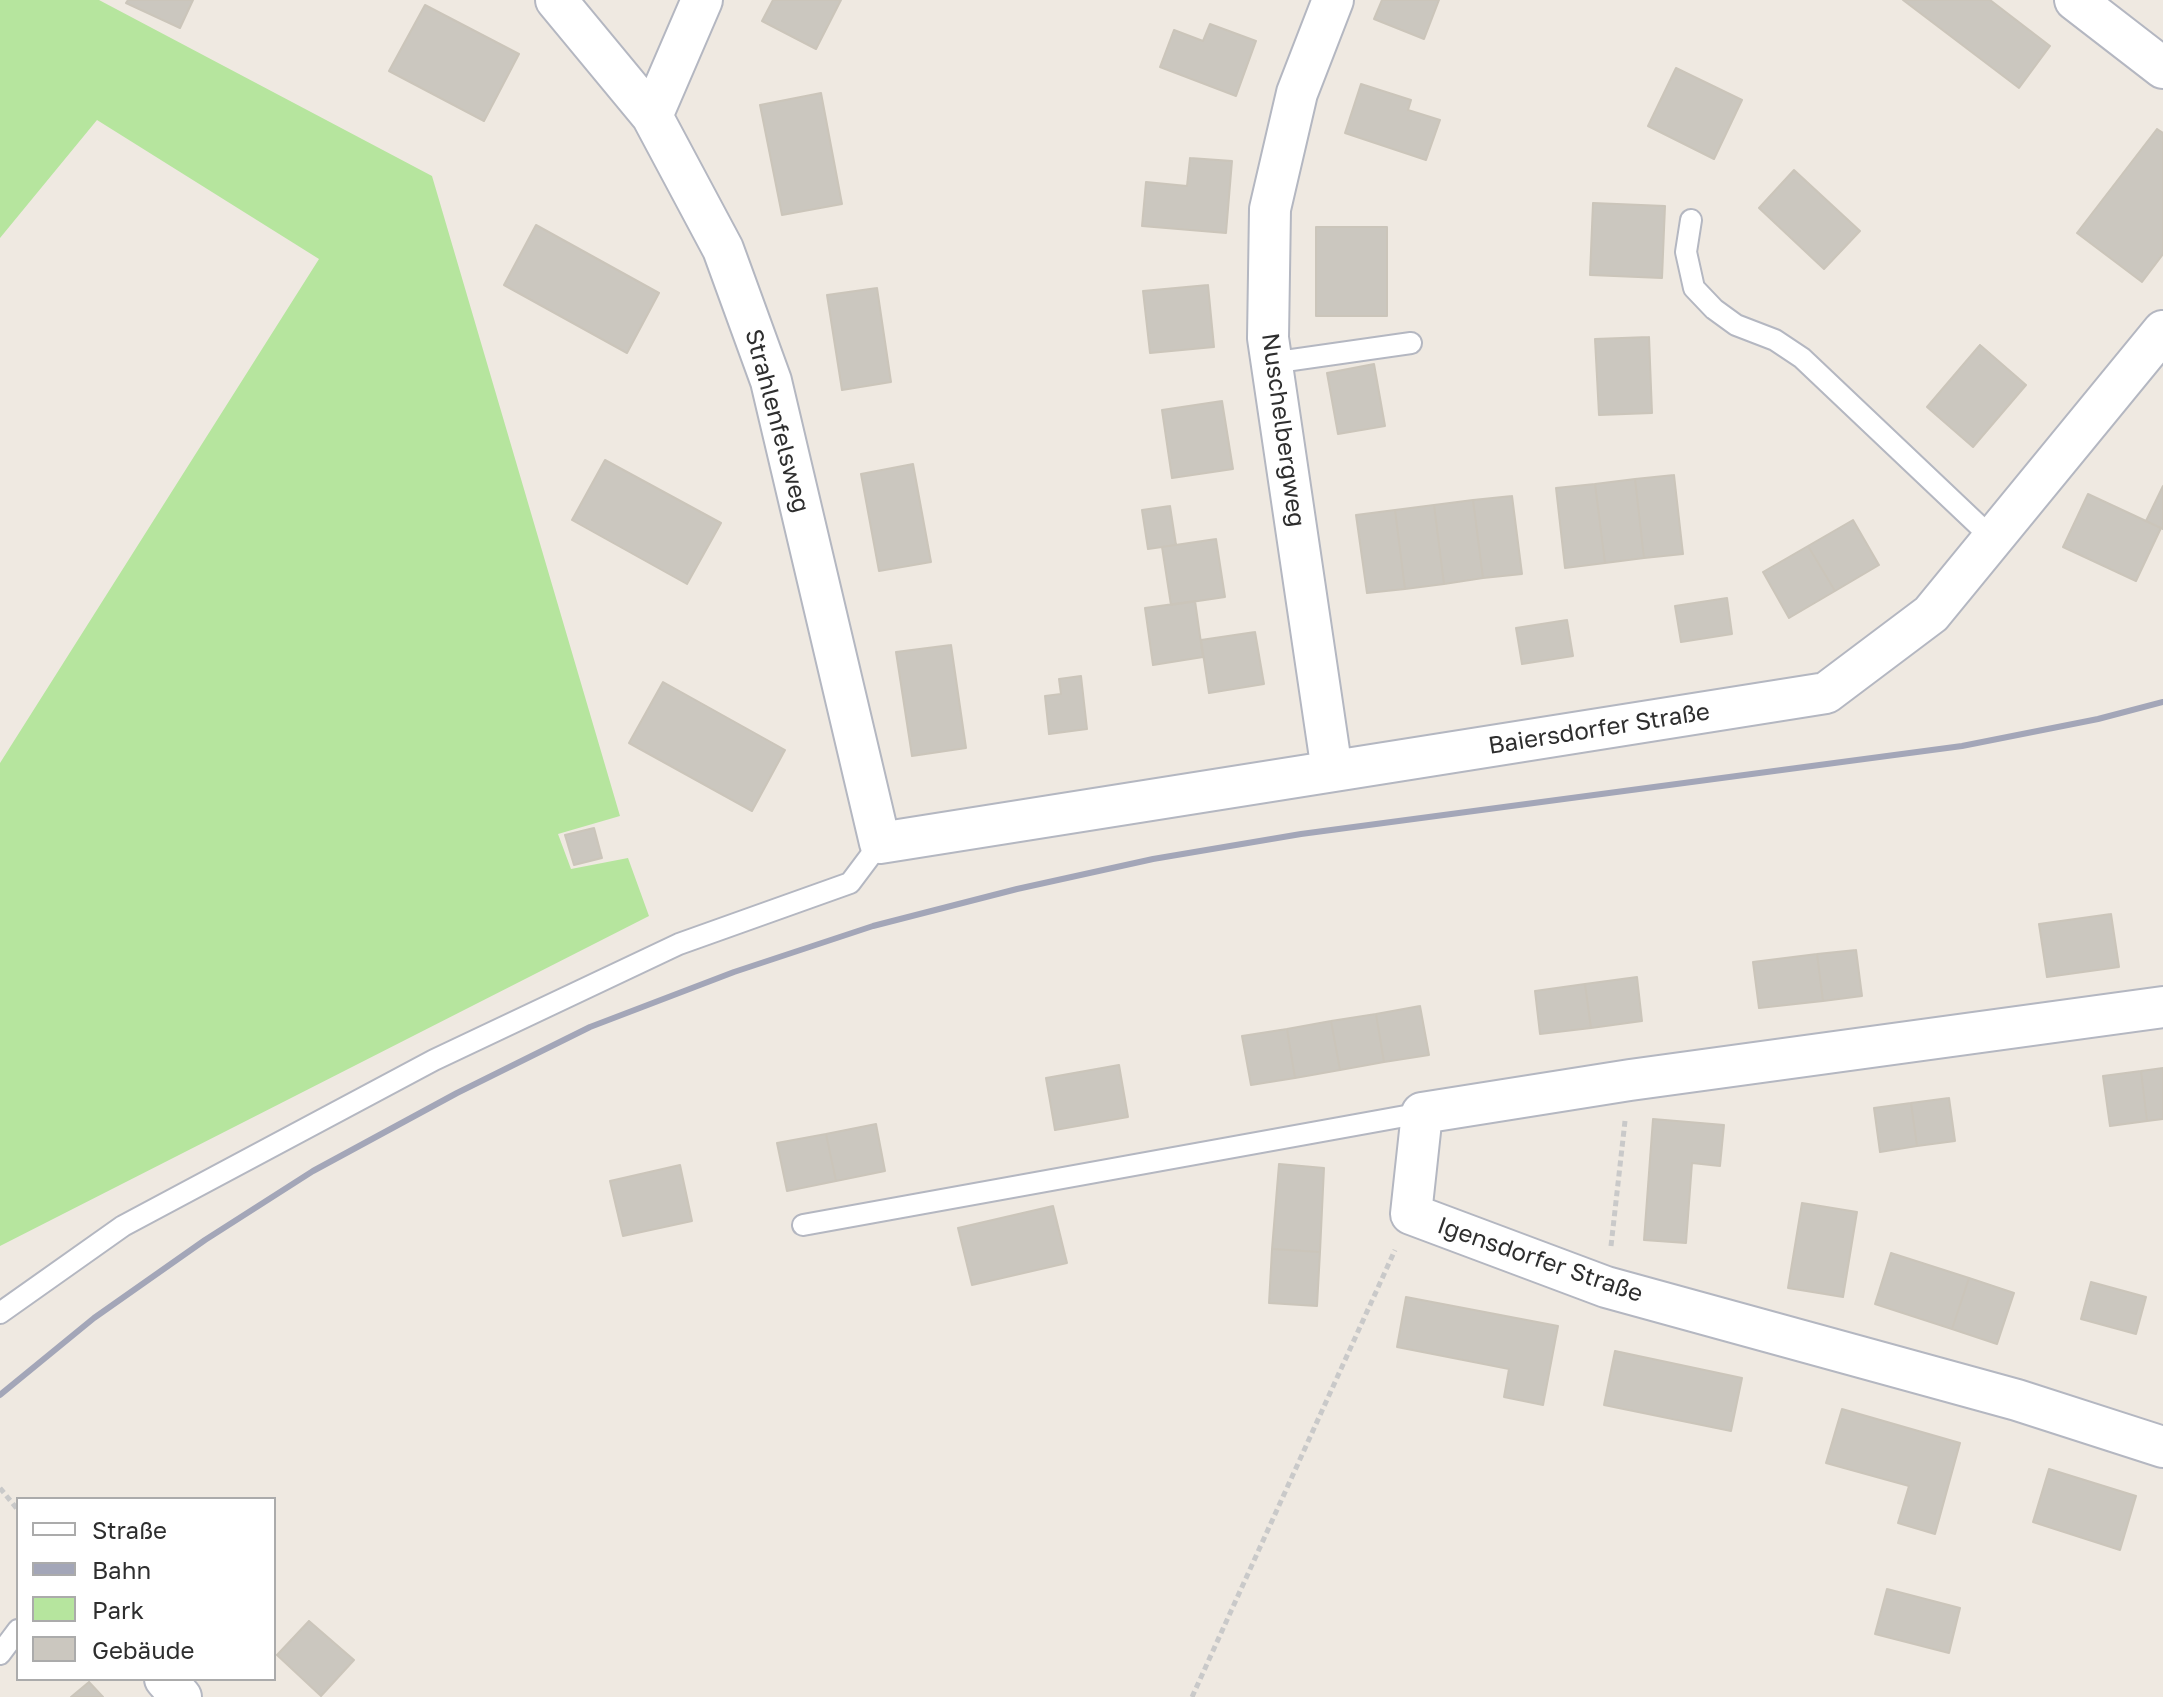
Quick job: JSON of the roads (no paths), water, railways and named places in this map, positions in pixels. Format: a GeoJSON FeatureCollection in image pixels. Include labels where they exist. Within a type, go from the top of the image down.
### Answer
{"type":"FeatureCollection","features":[{"type":"Feature","properties":{"kind":"street","name":"Strahlenfelsweg"},"geometry":{"type":"LineString","coordinates":[[556,0],[652,116],[723,249],[771,381],[880,843]]}},
{"type":"Feature","properties":{"kind":"street"},"geometry":{"type":"LineString","coordinates":[[652,116],[702,0]]}},
{"type":"Feature","properties":{"kind":"street","name":"Nuschelbergweg"},"geometry":{"type":"LineString","coordinates":[[1332,771],[1268,338],[1270,209],[1297,93],[1333,0]]}},
{"type":"Feature","properties":{"kind":"street"},"geometry":{"type":"LineString","coordinates":[[2075,0],[2163,68]]}},
{"type":"Feature","properties":{"kind":"street","name":"Baiersdorfer Straße"},"geometry":{"type":"LineString","coordinates":[[880,843],[1826,693],[1931,614],[2163,331]]}},
{"type":"Feature","properties":{"kind":"street"},"geometry":{"type":"LineString","coordinates":[[1422,1113],[1630,1080],[2163,1007]]}},
{"type":"Feature","properties":{"kind":"street","name":"Igensdorfer Straße"},"geometry":{"type":"LineString","coordinates":[[1422,1113],[1411,1214],[1606,1287],[2017,1400],[2163,1447]]}},
{"type":"Feature","properties":{"kind":"street"},"geometry":{"type":"LineString","coordinates":[[167,1681],[181,1697]]}},
{"type":"Feature","properties":{"kind":"lane"},"geometry":{"type":"LineString","coordinates":[[1691,220],[1686,252],[1694,288],[1704,299],[1736,325],[1775,340],[1802,358],[1993,539]]}},
{"type":"Feature","properties":{"kind":"lane"},"geometry":{"type":"LineString","coordinates":[[1271,363],[1411,343]]}},
{"type":"Feature","properties":{"kind":"lane"},"geometry":{"type":"LineString","coordinates":[[0,1313],[123,1226],[434,1060],[679,944],[850,883],[880,843]]}},
{"type":"Feature","properties":{"kind":"lane"},"geometry":{"type":"LineString","coordinates":[[803,1225],[1422,1113]]}},
{"type":"Feature","properties":{"kind":"lane"},"geometry":{"type":"LineString","coordinates":[[0,1654],[16,1633]]}},
{"type":"Feature","properties":{"kind":"railway"},"geometry":{"type":"LineString","coordinates":[[0,1395],[94,1318],[205,1240],[313,1171],[457,1093],[590,1027],[734,972],[873,926],[1017,889],[1153,859],[1301,834],[1962,746],[2098,719],[2163,702]]}}]}
